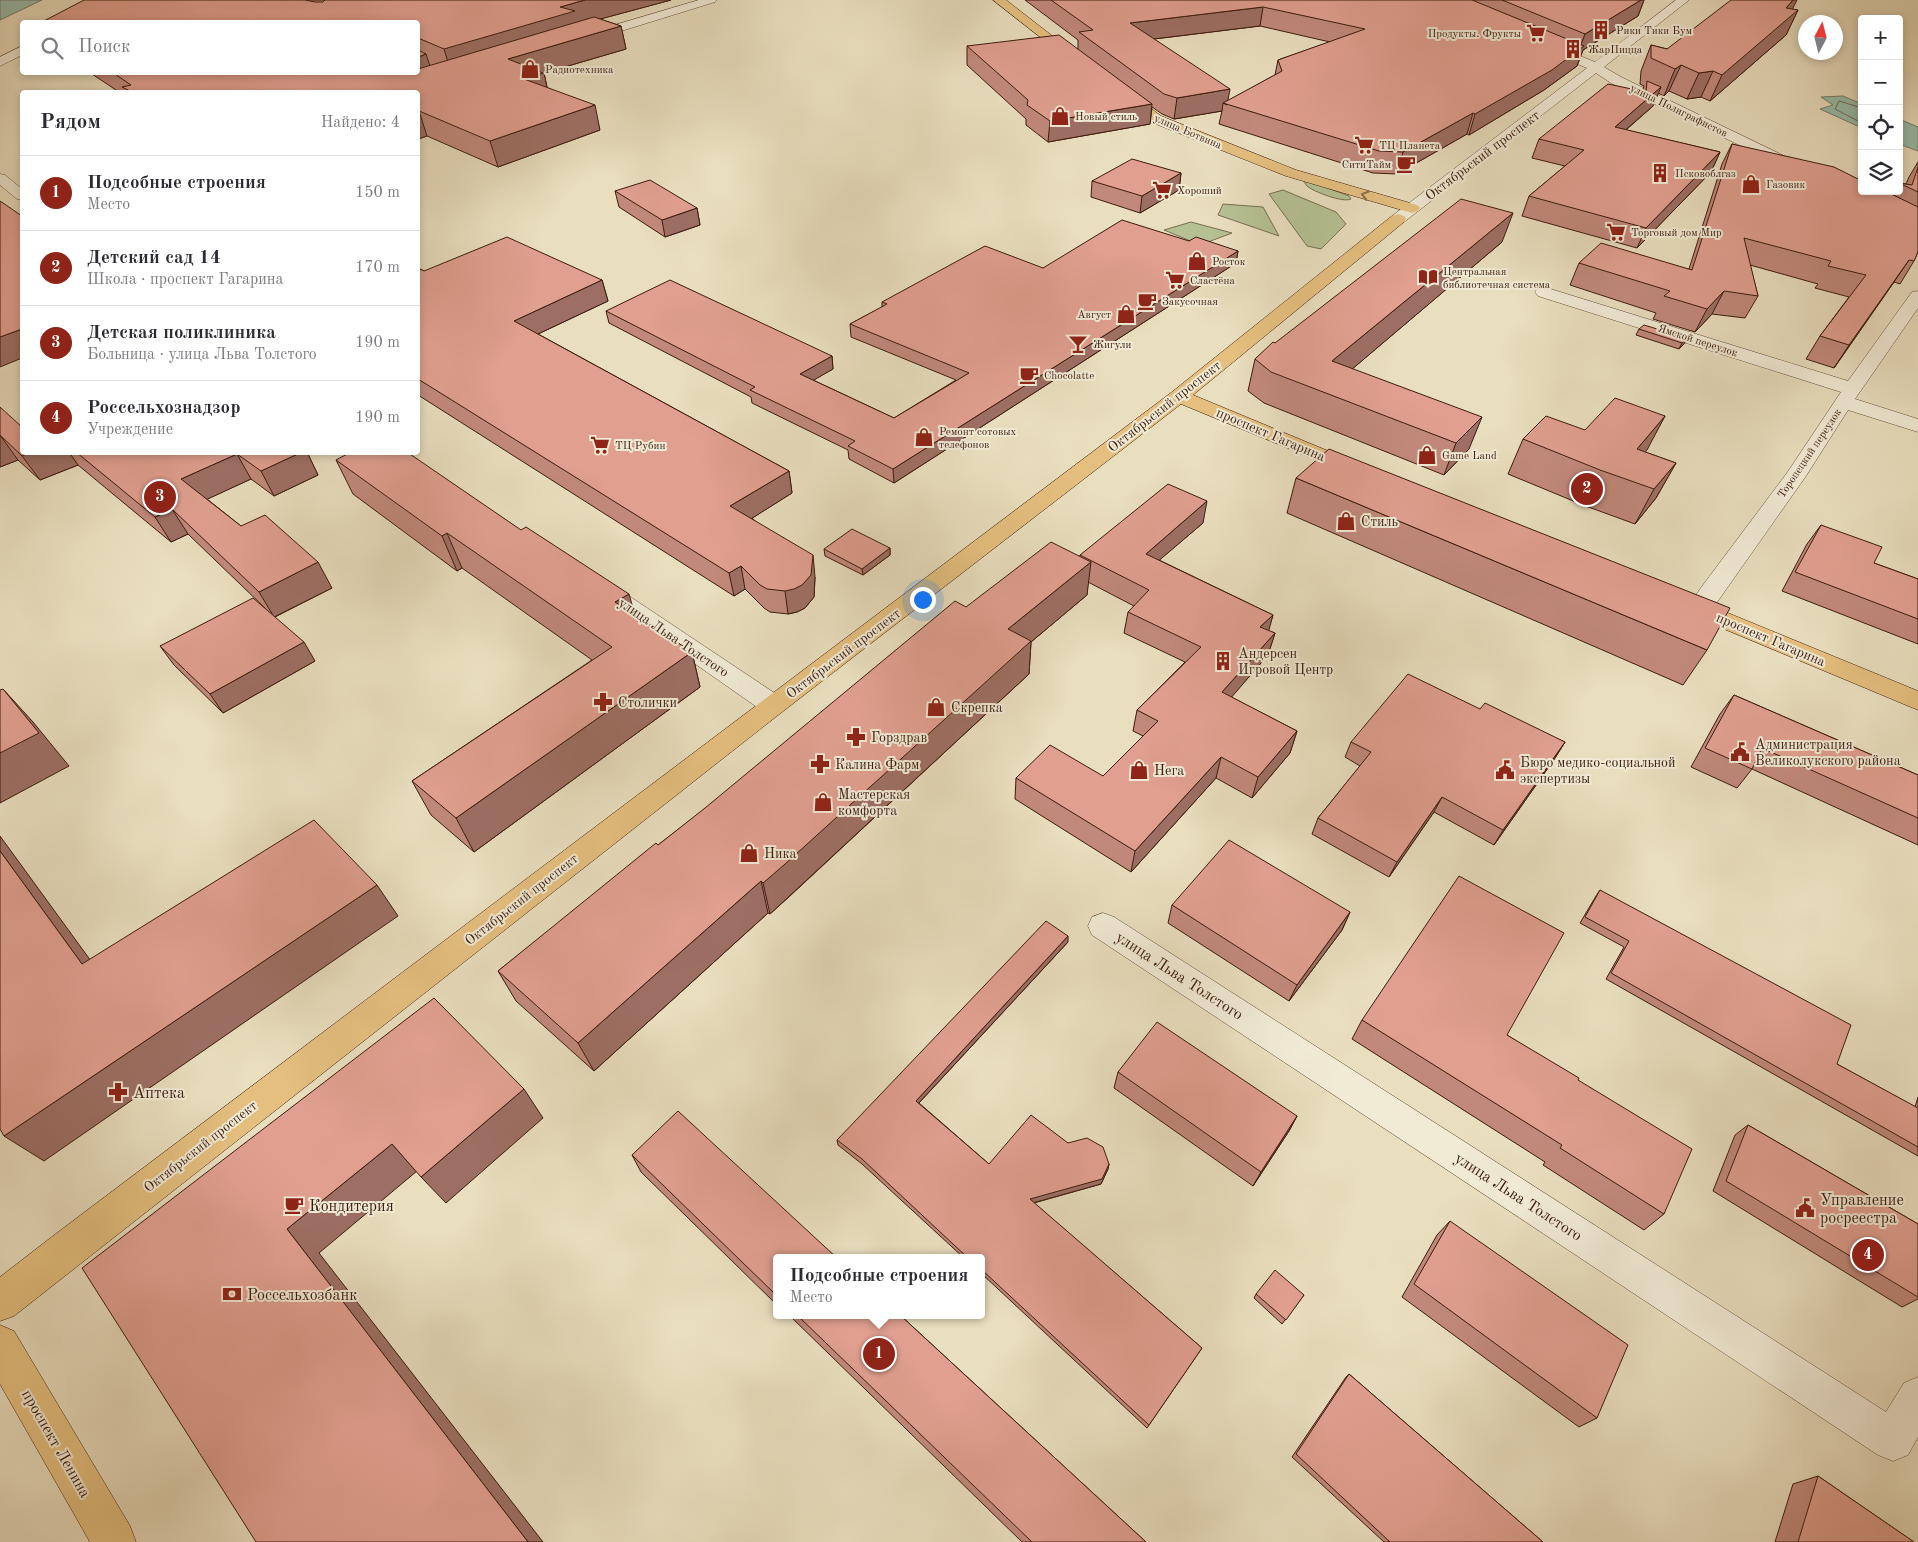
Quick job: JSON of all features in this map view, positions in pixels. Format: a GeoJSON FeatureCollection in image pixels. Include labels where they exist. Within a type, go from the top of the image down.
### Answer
{"type":"FeatureCollection","features":[{"type":"Feature","properties":{"kind":"main road"},"geometry":{"type":"LineString","coordinates":[[999,0],[1087,68]]}},
{"type":"Feature","properties":{"kind":"main road","name":"улица Ботвина"},"geometry":{"type":"LineString","coordinates":[[1110,85],[1156,119],[1291,173],[1301,185],[1325,198],[1405,214]]}},
{"type":"Feature","properties":{"kind":"main road","name":"Октябрьский проспект"},"geometry":{"type":"LineString","coordinates":[[0,1302],[82,1236],[773,705],[1179,396],[1405,214]]}},
{"type":"Feature","properties":{"kind":"main road","name":"проспект Гагарина"},"geometry":{"type":"LineString","coordinates":[[1179,396],[1373,477]]}},
{"type":"Feature","properties":{"kind":"main road","name":"проспект Гагарина"},"geometry":{"type":"LineString","coordinates":[[1672,598],[1918,701]]}},
{"type":"Feature","properties":{"kind":"main road","name":"проспект Ленина"},"geometry":{"type":"LineString","coordinates":[[0,1345],[114,1542]]}},
{"type":"Feature","properties":{"kind":"street"},"geometry":{"type":"LineString","coordinates":[[572,42],[712,0]]}},
{"type":"Feature","properties":{"kind":"street","name":"Октябрьский проспект"},"geometry":{"type":"LineString","coordinates":[[1405,214],[1683,0]]}},
{"type":"Feature","properties":{"kind":"street","name":"улица Полиграфистов"},"geometry":{"type":"LineString","coordinates":[[1528,39],[1596,68],[1616,80],[1807,172]]}},
{"type":"Feature","properties":{"kind":"street"},"geometry":{"type":"LineString","coordinates":[[0,62],[20,51]]}},
{"type":"Feature","properties":{"kind":"street"},"geometry":{"type":"LineString","coordinates":[[0,178],[20,194]]}},
{"type":"Feature","properties":{"kind":"street","name":"Ямской переулок"},"geometry":{"type":"LineString","coordinates":[[1544,292],[1847,396],[1918,426]]}},
{"type":"Feature","properties":{"kind":"street","name":"Торопецкий переулок"},"geometry":{"type":"LineString","coordinates":[[1700,609],[1708,594],[1795,476],[1847,396],[1918,296]]}},
{"type":"Feature","properties":{"kind":"street","name":"улица Льва Толстого"},"geometry":{"type":"LineString","coordinates":[[586,578],[773,705]]}},
{"type":"Feature","properties":{"kind":"street","name":"улица Льва Толстого"},"geometry":{"type":"LineString","coordinates":[[1103,926],[1893,1440],[1918,1397]]}},
{"type":"Feature","properties":{"kind":"shaded area"},"geometry":{"type":"Polygon","coordinates":[[[1303,179],[1349,196],[1351,199],[1342,200],[1322,194],[1307,186],[1303,179]]]}},
{"type":"Feature","properties":{"kind":"shaded area"},"geometry":{"type":"Polygon","coordinates":[[[1283,190],[1336,212],[1346,224],[1321,249],[1307,246],[1269,194],[1283,190]]]}},
{"type":"Feature","properties":{"kind":"shaded area"},"geometry":{"type":"Polygon","coordinates":[[[1223,204],[1263,207],[1279,236],[1218,215],[1223,204]]]}},
{"type":"Feature","properties":{"kind":"shaded area"},"geometry":{"type":"Polygon","coordinates":[[[1191,222],[1232,233],[1200,245],[1164,230],[1191,222]]]}},
{"type":"Feature","properties":{"kind":"water"},"geometry":{"type":"Polygon","coordinates":[[[0,0],[42,0],[0,20],[0,0]]]}},
{"type":"Feature","properties":{"kind":"water"},"geometry":{"type":"Polygon","coordinates":[[[1843,96],[1858,102],[1858,126],[1820,109],[1833,105],[1821,97],[1843,96]]]}},
{"type":"Feature","properties":{"kind":"water"},"geometry":{"type":"Polygon","coordinates":[[[1903,121],[1918,127],[1918,151],[1903,145],[1903,121]]]}},
{"type":"Feature","properties":{"kind":"building"},"geometry":{"type":"Polygon","coordinates":[[[84,0],[305,0],[323,2],[325,0],[585,0],[560,7],[575,11],[444,49],[420,39],[420,20],[46,20],[84,0]]]}},
{"type":"Feature","properties":{"kind":"building"},"geometry":{"type":"Polygon","coordinates":[[[1051,0],[1472,0],[1584,46],[1552,70],[1403,152],[1379,151],[1223,103],[1282,71],[1278,60],[1365,29],[1263,7],[1130,23],[1230,89],[1177,98],[1164,94],[1079,32],[1093,30],[1051,0]]]}},
{"type":"Feature","properties":{"kind":"building"},"geometry":{"type":"Polygon","coordinates":[[[1502,0],[1641,0],[1585,34],[1502,0]]]}},
{"type":"Feature","properties":{"kind":"building"},"geometry":{"type":"Polygon","coordinates":[[[1731,0],[1793,0],[1786,8],[1798,10],[1722,75],[1713,71],[1699,73],[1681,65],[1675,69],[1651,58],[1651,45],[1667,49],[1731,0]]]}},
{"type":"Feature","properties":{"kind":"building"},"geometry":{"type":"Polygon","coordinates":[[[594,17],[621,26],[508,59],[543,73],[524,79],[595,105],[490,141],[420,111],[420,90],[128,90],[122,87],[131,85],[116,75],[420,75],[420,68],[594,17]]]}},
{"type":"Feature","properties":{"kind":"building"},"geometry":{"type":"Polygon","coordinates":[[[1059,35],[1152,104],[1050,121],[1027,105],[1028,100],[967,46],[1059,35]]]}},
{"type":"Feature","properties":{"kind":"building"},"geometry":{"type":"Polygon","coordinates":[[[420,51],[426,54],[420,56],[420,51]]]}},
{"type":"Feature","properties":{"kind":"building"},"geometry":{"type":"Polygon","coordinates":[[[1647,81],[1661,87],[1615,127],[1720,152],[1646,228],[1529,196],[1584,150],[1539,139],[1608,84],[1646,92],[1647,81]]]}},
{"type":"Feature","properties":{"kind":"building"},"geometry":{"type":"Polygon","coordinates":[[[1732,144],[1834,167],[1858,179],[1858,195],[1893,195],[1918,207],[1918,252],[1914,261],[1909,260],[1849,345],[1820,336],[1866,275],[1828,266],[1831,261],[1744,238],[1758,296],[1724,291],[1707,309],[1664,296],[1670,291],[1579,263],[1601,243],[1692,270],[1732,144]]]}},
{"type":"Feature","properties":{"kind":"building"},"geometry":{"type":"Polygon","coordinates":[[[1132,159],[1181,173],[1142,196],[1092,181],[1132,159]]]}},
{"type":"Feature","properties":{"kind":"building"},"geometry":{"type":"Polygon","coordinates":[[[1918,167],[1918,192],[1903,184],[1912,185],[1918,167]]]}},
{"type":"Feature","properties":{"kind":"building"},"geometry":{"type":"Polygon","coordinates":[[[650,180],[697,208],[662,220],[615,191],[650,180]]]}},
{"type":"Feature","properties":{"kind":"building"},"geometry":{"type":"Polygon","coordinates":[[[1461,199],[1513,213],[1332,361],[1482,417],[1456,443],[1271,372],[1255,359],[1273,342],[1275,343],[1461,199]]]}},
{"type":"Feature","properties":{"kind":"building"},"geometry":{"type":"Polygon","coordinates":[[[0,201],[20,215],[20,330],[0,337],[0,201]]]}},
{"type":"Feature","properties":{"kind":"building"},"geometry":{"type":"Polygon","coordinates":[[[1122,220],[1189,241],[1196,237],[1238,251],[893,469],[848,446],[855,441],[750,390],[755,387],[606,311],[670,280],[832,356],[800,374],[894,418],[969,373],[850,324],[887,304],[882,302],[985,246],[1043,268],[1122,220]]]}},
{"type":"Feature","properties":{"kind":"building","name":"ТЦ Рубин"},"geometry":{"type":"Polygon","coordinates":[[[507,237],[602,280],[514,321],[789,471],[730,506],[813,555],[811,575],[802,585],[785,591],[767,589],[760,585],[741,566],[729,573],[420,380],[420,269],[424,271],[507,237]]]}},
{"type":"Feature","properties":{"kind":"building"},"geometry":{"type":"Polygon","coordinates":[[[1644,325],[1687,338],[1682,343],[1639,329],[1644,325]]]}},
{"type":"Feature","properties":{"kind":"building"},"geometry":{"type":"Polygon","coordinates":[[[1615,398],[1665,416],[1637,449],[1676,463],[1654,489],[1600,470],[1523,439],[1546,416],[1585,430],[1615,398]]]}},
{"type":"Feature","properties":{"kind":"building"},"geometry":{"type":"Polygon","coordinates":[[[0,407],[20,425],[20,454],[0,435],[0,407]]]}},
{"type":"Feature","properties":{"kind":"building"},"geometry":{"type":"Polygon","coordinates":[[[1329,449],[1730,608],[1707,650],[1296,478],[1329,449]]]}},
{"type":"Feature","properties":{"kind":"building"},"geometry":{"type":"Polygon","coordinates":[[[80,455],[235,455],[181,479],[241,526],[265,515],[318,562],[259,592],[172,509],[155,517],[80,455]]]}},
{"type":"Feature","properties":{"kind":"building"},"geometry":{"type":"Polygon","coordinates":[[[238,455],[296,455],[261,471],[238,455]]]}},
{"type":"Feature","properties":{"kind":"building"},"geometry":{"type":"Polygon","coordinates":[[[345,455],[411,455],[521,530],[526,527],[629,594],[615,602],[692,652],[456,818],[412,781],[612,647],[447,533],[442,536],[336,460],[345,455]]]}},
{"type":"Feature","properties":{"kind":"building"},"geometry":{"type":"Polygon","coordinates":[[[1168,484],[1207,501],[1146,554],[1273,615],[1260,627],[1275,633],[1222,692],[1297,731],[1258,777],[1221,757],[1135,851],[1016,778],[1050,745],[1103,776],[1158,721],[1137,710],[1201,647],[1128,612],[1149,590],[1080,555],[1168,484]]]}},
{"type":"Feature","properties":{"kind":"building"},"geometry":{"type":"Polygon","coordinates":[[[1821,525],[1882,547],[1874,563],[1918,579],[1918,619],[1795,572],[1821,525]]]}},
{"type":"Feature","properties":{"kind":"building"},"geometry":{"type":"Polygon","coordinates":[[[852,529],[890,548],[862,569],[824,549],[852,529]]]}},
{"type":"Feature","properties":{"kind":"building"},"geometry":{"type":"Polygon","coordinates":[[[1051,542],[1091,562],[1008,629],[1031,641],[784,865],[763,883],[761,881],[578,1043],[498,971],[656,843],[658,845],[705,808],[955,601],[966,607],[1051,542]]]}},
{"type":"Feature","properties":{"kind":"building"},"geometry":{"type":"Polygon","coordinates":[[[253,598],[304,642],[210,694],[160,646],[253,598]]]}},
{"type":"Feature","properties":{"kind":"building"},"geometry":{"type":"Polygon","coordinates":[[[1408,674],[1480,709],[1485,703],[1565,742],[1503,830],[1442,797],[1397,862],[1318,818],[1371,752],[1351,742],[1408,674]]]}},
{"type":"Feature","properties":{"kind":"building"},"geometry":{"type":"Polygon","coordinates":[[[3,689],[39,733],[0,753],[0,690],[3,689]]]}},
{"type":"Feature","properties":{"kind":"building"},"geometry":{"type":"Polygon","coordinates":[[[1734,695],[1918,775],[1918,818],[1762,748],[1752,769],[1705,748],[1734,695]]]}},
{"type":"Feature","properties":{"kind":"building"},"geometry":{"type":"Polygon","coordinates":[[[314,820],[377,885],[4,1136],[0,1129],[0,851],[82,964],[314,820]]]}},
{"type":"Feature","properties":{"kind":"building"},"geometry":{"type":"Polygon","coordinates":[[[1229,840],[1350,912],[1297,985],[1172,905],[1229,840]]]}},
{"type":"Feature","properties":{"kind":"building"},"geometry":{"type":"Polygon","coordinates":[[[1459,876],[1564,933],[1507,1035],[1692,1149],[1664,1214],[1560,1148],[1562,1145],[1362,1020],[1459,876]]]}},
{"type":"Feature","properties":{"kind":"building"},"geometry":{"type":"Polygon","coordinates":[[[1600,890],[1851,1025],[1837,1064],[1918,1108],[1918,1147],[1611,973],[1629,941],[1585,917],[1600,890]]]}},
{"type":"Feature","properties":{"kind":"building"},"geometry":{"type":"Polygon","coordinates":[[[1046,921],[1068,936],[916,1101],[989,1164],[1031,1115],[1068,1143],[1087,1138],[1103,1147],[1109,1164],[1102,1179],[1030,1199],[1202,1348],[1149,1425],[985,1273],[985,1254],[964,1254],[862,1159],[837,1140],[1046,921]]]}},
{"type":"Feature","properties":{"kind":"building"},"geometry":{"type":"Polygon","coordinates":[[[434,998],[524,1089],[421,1177],[392,1144],[287,1229],[528,1542],[256,1542],[82,1268],[434,998]]]}},
{"type":"Feature","properties":{"kind":"building"},"geometry":{"type":"Polygon","coordinates":[[[1157,1022],[1297,1116],[1261,1172],[1118,1072],[1157,1022]]]}},
{"type":"Feature","properties":{"kind":"building"},"geometry":{"type":"Polygon","coordinates":[[[678,1111],[833,1254],[773,1254],[773,1292],[632,1155],[678,1111]]]}},
{"type":"Feature","properties":{"kind":"building"},"geometry":{"type":"Polygon","coordinates":[[[1748,1125],[1918,1224],[1918,1297],[1726,1181],[1748,1125]]]}},
{"type":"Feature","properties":{"kind":"building"},"geometry":{"type":"Polygon","coordinates":[[[1450,1221],[1628,1345],[1597,1418],[1414,1284],[1450,1221]]]}},
{"type":"Feature","properties":{"kind":"building"},"geometry":{"type":"Polygon","coordinates":[[[1275,1270],[1304,1295],[1286,1320],[1256,1294],[1275,1270]]]}},
{"type":"Feature","properties":{"kind":"building"},"geometry":{"type":"Polygon","coordinates":[[[801,1319],[904,1319],[1146,1542],[1032,1542],[801,1319]]]}},
{"type":"Feature","properties":{"kind":"building"},"geometry":{"type":"Polygon","coordinates":[[[1349,1374],[1543,1542],[1390,1542],[1296,1454],[1349,1374]]]}},
{"type":"Feature","properties":{"kind":"building"},"geometry":{"type":"Polygon","coordinates":[[[1818,1476],[1914,1542],[1798,1542],[1818,1476]]]}},
{"type":"Feature","properties":{"kind":"place","name":"Рики Тики Бум"},"geometry":{"type":"Point","coordinates":[1601,30]}},
{"type":"Feature","properties":{"kind":"place","name":"Продукты. Фрукты"},"geometry":{"type":"Point","coordinates":[1536,33]}},
{"type":"Feature","properties":{"kind":"place","name":"ЖарПицца"},"geometry":{"type":"Point","coordinates":[1573,49]}},
{"type":"Feature","properties":{"kind":"place","name":"Радиотехника"},"geometry":{"type":"Point","coordinates":[530,69]}},
{"type":"Feature","properties":{"kind":"place","name":"Новый стиль"},"geometry":{"type":"Point","coordinates":[1060,116]}},
{"type":"Feature","properties":{"kind":"place","name":"ТЦ Планета"},"geometry":{"type":"Point","coordinates":[1364,145]}},
{"type":"Feature","properties":{"kind":"place","name":"СитиТайм"},"geometry":{"type":"Point","coordinates":[1406,164]}},
{"type":"Feature","properties":{"kind":"place","name":"Псковоблгаз"},"geometry":{"type":"Point","coordinates":[1660,173]}},
{"type":"Feature","properties":{"kind":"place","name":"Газовик"},"geometry":{"type":"Point","coordinates":[1751,184]}},
{"type":"Feature","properties":{"kind":"place","name":"Хороший"},"geometry":{"type":"Point","coordinates":[1162,190]}},
{"type":"Feature","properties":{"kind":"place","name":"Торговый дом Мир"},"geometry":{"type":"Point","coordinates":[1616,232]}},
{"type":"Feature","properties":{"kind":"place","name":"Росток"},"geometry":{"type":"Point","coordinates":[1197,261]}},
{"type":"Feature","properties":{"kind":"place","name":"Центральная библиотечная система"},"geometry":{"type":"Point","coordinates":[1428,277]}},
{"type":"Feature","properties":{"kind":"place","name":"Сластёна"},"geometry":{"type":"Point","coordinates":[1175,280]}},
{"type":"Feature","properties":{"kind":"place","name":"Закусочная"},"geometry":{"type":"Point","coordinates":[1147,301]}},
{"type":"Feature","properties":{"kind":"place","name":"Август"},"geometry":{"type":"Point","coordinates":[1126,314]}},
{"type":"Feature","properties":{"kind":"place","name":"Жигули"},"geometry":{"type":"Point","coordinates":[1078,344]}},
{"type":"Feature","properties":{"kind":"place","name":"Chocolatte"},"geometry":{"type":"Point","coordinates":[1029,375]}},
{"type":"Feature","properties":{"kind":"place","name":"Ремонт сотовых телефонов"},"geometry":{"type":"Point","coordinates":[924,437]}},
{"type":"Feature","properties":{"kind":"place","name":"ТЦ Рубин"},"geometry":{"type":"Point","coordinates":[600,445]}},
{"type":"Feature","properties":{"kind":"place","name":"Game Land"},"geometry":{"type":"Point","coordinates":[1427,455]}},
{"type":"Feature","properties":{"kind":"place","name":"Детский сад 14"},"geometry":{"type":"Point","coordinates":[1587,489]}},
{"type":"Feature","properties":{"kind":"place","name":"Детская поликлиника"},"geometry":{"type":"Point","coordinates":[160,497]}},
{"type":"Feature","properties":{"kind":"place","name":"Стиль"},"geometry":{"type":"Point","coordinates":[1346,521]}},
{"type":"Feature","properties":{"kind":"place","name":"Андерсен Игровой Центр"},"geometry":{"type":"Point","coordinates":[1223,661]}},
{"type":"Feature","properties":{"kind":"place","name":"Столички"},"geometry":{"type":"Point","coordinates":[603,702]}},
{"type":"Feature","properties":{"kind":"place","name":"Скрепка"},"geometry":{"type":"Point","coordinates":[936,707]}},
{"type":"Feature","properties":{"kind":"place","name":"Горздрав"},"geometry":{"type":"Point","coordinates":[856,737]}},
{"type":"Feature","properties":{"kind":"place","name":"Администрация Великолукского района"},"geometry":{"type":"Point","coordinates":[1740,752]}},
{"type":"Feature","properties":{"kind":"place","name":"Калина Фарм"},"geometry":{"type":"Point","coordinates":[820,764]}},
{"type":"Feature","properties":{"kind":"place","name":"Нега"},"geometry":{"type":"Point","coordinates":[1139,770]}},
{"type":"Feature","properties":{"kind":"place","name":"Бюро медико-социальной экспертизы"},"geometry":{"type":"Point","coordinates":[1505,770]}},
{"type":"Feature","properties":{"kind":"place","name":"Мастерская комфорта"},"geometry":{"type":"Point","coordinates":[823,802]}},
{"type":"Feature","properties":{"kind":"place","name":"Ника"},"geometry":{"type":"Point","coordinates":[749,853]}},
{"type":"Feature","properties":{"kind":"place","name":"Аптека"},"geometry":{"type":"Point","coordinates":[118,1092]}},
{"type":"Feature","properties":{"kind":"place","name":"Кондитерия"},"geometry":{"type":"Point","coordinates":[294,1205]}},
{"type":"Feature","properties":{"kind":"place","name":"Управление росреестра"},"geometry":{"type":"Point","coordinates":[1805,1208]}},
{"type":"Feature","properties":{"kind":"place","name":"Россельхознадзор"},"geometry":{"type":"Point","coordinates":[1868,1255]}},
{"type":"Feature","properties":{"kind":"place","name":"Россельхозбанк"},"geometry":{"type":"Point","coordinates":[232,1294]}},
{"type":"Feature","properties":{"kind":"place","name":"Подсобные строения"},"geometry":{"type":"Point","coordinates":[879,1354]}}]}
